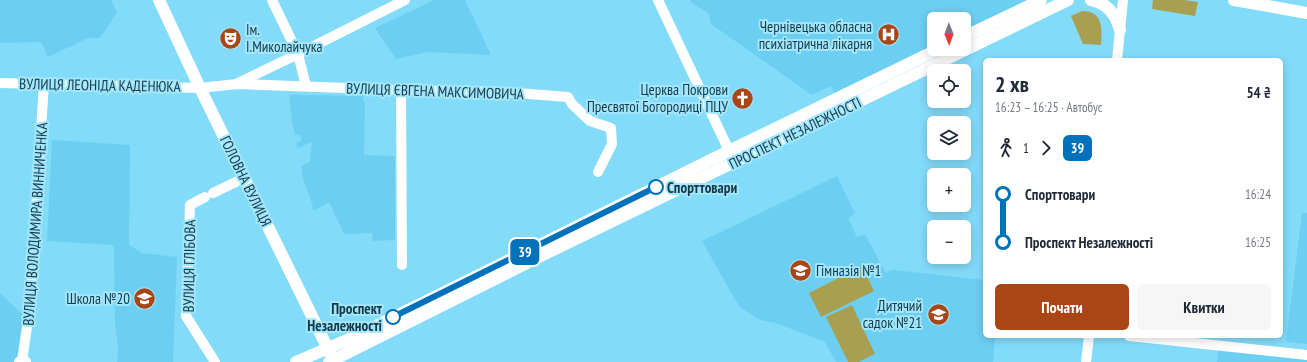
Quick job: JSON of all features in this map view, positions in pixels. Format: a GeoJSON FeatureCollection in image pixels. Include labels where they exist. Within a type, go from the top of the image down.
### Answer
{"type":"FeatureCollection","features":[{"type":"Feature","properties":{"kind":"main road","name":"ГОЛОВНА ВУЛИЦЯ"},"geometry":{"type":"LineString","coordinates":[[159,0],[200,88],[328,348],[332,361]]}},
{"type":"Feature","properties":{"kind":"main road"},"geometry":{"type":"LineString","coordinates":[[971,34],[1041,0]]}},
{"type":"Feature","properties":{"kind":"main road","name":"ПРОСПЕКТ НЕЗАЛЕЖНОСТІ"},"geometry":{"type":"LineString","coordinates":[[332,361],[549,252],[1069,0]]}},
{"type":"Feature","properties":{"kind":"main road"},"geometry":{"type":"LineString","coordinates":[[1091,0],[1098,1],[1110,9],[1118,21],[1120,30]]}},
{"type":"Feature","properties":{"kind":"main road"},"geometry":{"type":"LineString","coordinates":[[1234,0],[1307,14]]}},
{"type":"Feature","properties":{"kind":"main road","name":"ПРОСПЕКТ НЕЗАЛЕЖНОСТІ"},"geometry":{"type":"LineString","coordinates":[[296,362],[361,333],[927,55]]}},
{"type":"Feature","properties":{"kind":"street"},"geometry":{"type":"LineString","coordinates":[[272,0],[298,54],[306,86]]}},
{"type":"Feature","properties":{"kind":"street"},"geometry":{"type":"LineString","coordinates":[[236,84],[405,0]]}},
{"type":"Feature","properties":{"kind":"street"},"geometry":{"type":"LineString","coordinates":[[658,0],[735,162]]}},
{"type":"Feature","properties":{"kind":"street"},"geometry":{"type":"LineString","coordinates":[[1117,58],[1123,0]]}},
{"type":"Feature","properties":{"kind":"street","name":"ВУЛИЦЯ ЛЕОНІДА КАДЕНЮКА"},"geometry":{"type":"LineString","coordinates":[[0,83],[200,88]]}},
{"type":"Feature","properties":{"kind":"street","name":"ВУЛИЦЯ ВОЛОДИМИРА ВИННИЧЕНКА"},"geometry":{"type":"LineString","coordinates":[[22,362],[30,306],[44,84]]}},
{"type":"Feature","properties":{"kind":"street","name":"ВУЛИЦЯ ЄВГЕНА МАКСИМОВИЧА"},"geometry":{"type":"LineString","coordinates":[[200,88],[236,84],[503,92],[568,97],[572,104],[590,121],[611,128],[612,144],[598,172]]}},
{"type":"Feature","properties":{"kind":"street"},"geometry":{"type":"LineString","coordinates":[[401,90],[402,265]]}},
{"type":"Feature","properties":{"kind":"street","name":"ВУЛИЦЯ ГЛІБОВА"},"geometry":{"type":"LineString","coordinates":[[215,362],[186,316],[190,204],[244,178]]}},
{"type":"Feature","properties":{"kind":"street"},"geometry":{"type":"LineString","coordinates":[[1086,362],[1089,338]]}},
{"type":"Feature","properties":{"kind":"street"},"geometry":{"type":"LineString","coordinates":[[1145,338],[1301,357]]}},
{"type":"Feature","properties":{"kind":"shaded area"},"geometry":{"type":"Polygon","coordinates":[[[0,0],[111,0],[117,12],[100,38],[88,38],[48,57],[41,42],[0,43],[0,0]]]}},
{"type":"Feature","properties":{"kind":"shaded area"},"geometry":{"type":"Polygon","coordinates":[[[434,0],[465,0],[491,55],[428,52],[396,59],[375,28],[434,0]]]}},
{"type":"Feature","properties":{"kind":"shaded area"},"geometry":{"type":"Polygon","coordinates":[[[691,0],[1042,0],[971,34],[971,12],[927,12],[927,53],[838,99],[831,86],[812,95],[711,24],[708,13],[691,2],[691,0]]]}},
{"type":"Feature","properties":{"kind":"shaded area"},"geometry":{"type":"Polygon","coordinates":[[[1153,0],[1184,0],[1198,2],[1195,16],[1152,9],[1153,0]]]}},
{"type":"Feature","properties":{"kind":"shaded area"},"geometry":{"type":"Polygon","coordinates":[[[1082,11],[1094,14],[1098,18],[1102,33],[1101,45],[1083,44],[1071,16],[1082,11]]]}},
{"type":"Feature","properties":{"kind":"shaded area"},"geometry":{"type":"Polygon","coordinates":[[[289,95],[363,96],[363,102],[365,103],[364,155],[395,156],[395,240],[373,241],[372,233],[344,234],[329,202],[314,211],[312,208],[313,206],[303,179],[301,166],[310,162],[312,142],[298,148],[296,143],[302,140],[299,134],[295,135],[289,95]]]}},
{"type":"Feature","properties":{"kind":"shaded area"},"geometry":{"type":"Polygon","coordinates":[[[52,140],[130,145],[129,245],[142,253],[177,257],[173,362],[117,362],[118,349],[115,323],[114,245],[47,241],[52,140]]]}},
{"type":"Feature","properties":{"kind":"shaded area","name":"Гімназія №1"},"geometry":{"type":"Polygon","coordinates":[[[837,176],[855,214],[848,218],[857,237],[865,234],[885,272],[894,270],[983,280],[983,338],[995,338],[993,362],[836,362],[825,342],[776,323],[760,320],[741,308],[702,241],[837,176]]]}},
{"type":"Feature","properties":{"kind":"shaded area"},"geometry":{"type":"Polygon","coordinates":[[[1302,213],[1307,213],[1307,344],[1286,342],[1302,213]]]}},
{"type":"Feature","properties":{"kind":"shaded area"},"geometry":{"type":"Polygon","coordinates":[[[862,266],[874,291],[821,317],[809,293],[862,266]]]}},
{"type":"Feature","properties":{"kind":"shaded area"},"geometry":{"type":"Polygon","coordinates":[[[0,293],[19,311],[29,316],[24,362],[0,362],[0,293]]]}},
{"type":"Feature","properties":{"kind":"shaded area"},"geometry":{"type":"Polygon","coordinates":[[[852,305],[875,354],[858,362],[848,362],[826,317],[852,305]]]}},
{"type":"Feature","properties":{"kind":"shaded area"},"geometry":{"type":"Polygon","coordinates":[[[1218,346],[1307,356],[1307,362],[1217,362],[1218,346]]]}},
{"type":"Feature","properties":{"kind":"bus line","name":"39"},"geometry":{"type":"LineString","coordinates":[[393,317],[656,187]]}},
{"type":"Feature","properties":{"kind":"place","name":"Чернівецька обласна психіатрична лікарня"},"geometry":{"type":"Point","coordinates":[888,35]}},
{"type":"Feature","properties":{"kind":"place","name":"Ім. І.Миколайчука"},"geometry":{"type":"Point","coordinates":[231,38]}},
{"type":"Feature","properties":{"kind":"place","name":"Церква Покрови Пресвятої Богородиці ПЦУ"},"geometry":{"type":"Point","coordinates":[743,98]}},
{"type":"Feature","properties":{"kind":"place","name":"Спорттовари"},"geometry":{"type":"Point","coordinates":[656,187]}},
{"type":"Feature","properties":{"kind":"place","name":"Гімназія №1"},"geometry":{"type":"Point","coordinates":[801,270]}},
{"type":"Feature","properties":{"kind":"place","name":"Школа №20"},"geometry":{"type":"Point","coordinates":[145,298]}},
{"type":"Feature","properties":{"kind":"place","name":"Дитячий садок №21"},"geometry":{"type":"Point","coordinates":[938,314]}},
{"type":"Feature","properties":{"kind":"place","name":"Проспект Незалежності"},"geometry":{"type":"Point","coordinates":[393,317]}}]}
